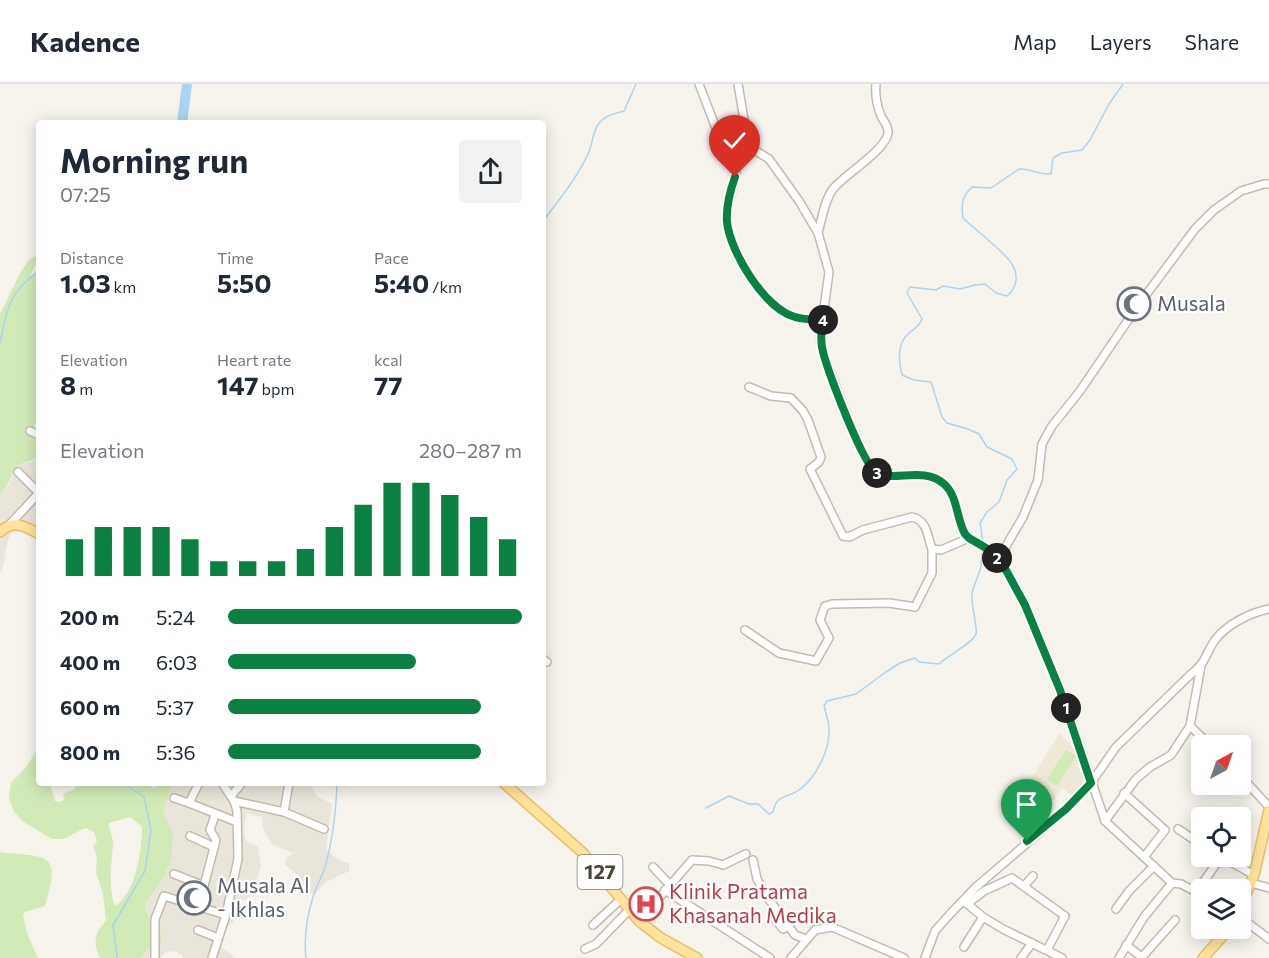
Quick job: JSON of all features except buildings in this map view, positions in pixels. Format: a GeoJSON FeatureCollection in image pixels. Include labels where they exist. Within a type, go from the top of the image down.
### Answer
{"type":"FeatureCollection","features":[{"type":"Feature","properties":{"kind":"main road"},"geometry":{"type":"LineString","coordinates":[[0,532],[10,524],[24,526],[36,532]]}},
{"type":"Feature","properties":{"kind":"main road","name":"127"},"geometry":{"type":"LineString","coordinates":[[507,786],[583,853],[639,921],[661,938],[697,958]]}},
{"type":"Feature","properties":{"kind":"main road"},"geometry":{"type":"LineString","coordinates":[[1252,879],[1265,839],[1269,808]]}},
{"type":"Feature","properties":{"kind":"main road"},"geometry":{"type":"LineString","coordinates":[[1203,958],[1220,939]]}},
{"type":"Feature","properties":{"kind":"street"},"geometry":{"type":"LineString","coordinates":[[699,84],[715,129],[736,173],[728,202],[727,220],[733,244],[755,282],[771,302],[794,317],[823,320]]}},
{"type":"Feature","properties":{"kind":"street"},"geometry":{"type":"LineString","coordinates":[[738,84],[748,143],[775,166],[800,201],[818,233],[829,272],[820,339],[849,421],[870,467],[879,474],[926,476],[942,482],[951,491],[962,528],[969,538],[1001,561],[1025,605],[1060,690],[1105,821],[1172,883],[1191,889]]}},
{"type":"Feature","properties":{"kind":"street"},"geometry":{"type":"LineString","coordinates":[[818,233],[829,195],[875,152],[888,135],[877,103],[876,84]]}},
{"type":"Feature","properties":{"kind":"street"},"geometry":{"type":"LineString","coordinates":[[1001,561],[1038,480],[1042,444],[1052,426],[1080,391],[1137,307],[1195,229],[1214,210],[1242,192],[1269,184]]}},
{"type":"Feature","properties":{"kind":"street"},"geometry":{"type":"LineString","coordinates":[[745,630],[779,653],[816,661],[829,638],[820,620],[820,614],[825,606],[889,603],[915,607],[932,573],[932,549],[926,527],[915,517],[879,525],[849,537],[843,536],[810,469],[819,462],[821,457],[803,411],[791,398],[771,396],[749,387]]}},
{"type":"Feature","properties":{"kind":"street"},"geometry":{"type":"LineString","coordinates":[[30,431],[36,434]]}},
{"type":"Feature","properties":{"kind":"street"},"geometry":{"type":"LineString","coordinates":[[18,472],[36,490]]}},
{"type":"Feature","properties":{"kind":"street"},"geometry":{"type":"LineString","coordinates":[[10,524],[36,492]]}},
{"type":"Feature","properties":{"kind":"street"},"geometry":{"type":"LineString","coordinates":[[932,549],[943,549],[969,538]]}},
{"type":"Feature","properties":{"kind":"street"},"geometry":{"type":"LineString","coordinates":[[1105,821],[1124,793],[1150,767],[1171,755],[1190,726],[1201,666],[1215,641],[1228,627],[1255,612],[1269,609]]}},
{"type":"Feature","properties":{"kind":"street"},"geometry":{"type":"LineString","coordinates":[[925,958],[935,931],[1027,841],[1066,809],[1091,783],[1116,747],[1201,666]]}},
{"type":"Feature","properties":{"kind":"street"},"geometry":{"type":"LineString","coordinates":[[1190,726],[1199,735]]}},
{"type":"Feature","properties":{"kind":"street"},"geometry":{"type":"LineString","coordinates":[[189,803],[197,786]]}},
{"type":"Feature","properties":{"kind":"street"},"geometry":{"type":"LineString","coordinates":[[212,958],[226,915],[238,860],[237,822],[233,798],[224,786]]}},
{"type":"Feature","properties":{"kind":"street"},"geometry":{"type":"LineString","coordinates":[[233,798],[240,786]]}},
{"type":"Feature","properties":{"kind":"street"},"geometry":{"type":"LineString","coordinates":[[284,812],[288,786]]}},
{"type":"Feature","properties":{"kind":"street"},"geometry":{"type":"LineString","coordinates":[[1251,788],[1269,808]]}},
{"type":"Feature","properties":{"kind":"street"},"geometry":{"type":"LineString","coordinates":[[1124,793],[1165,830],[1144,857]]}},
{"type":"Feature","properties":{"kind":"street"},"geometry":{"type":"LineString","coordinates":[[174,798],[237,822]]}},
{"type":"Feature","properties":{"kind":"street"},"geometry":{"type":"LineString","coordinates":[[233,798],[284,812],[324,829]]}},
{"type":"Feature","properties":{"kind":"street"},"geometry":{"type":"LineString","coordinates":[[199,905],[214,847],[215,838],[210,830],[215,815]]}},
{"type":"Feature","properties":{"kind":"street"},"geometry":{"type":"LineString","coordinates":[[1178,829],[1191,838]]}},
{"type":"Feature","properties":{"kind":"street"},"geometry":{"type":"LineString","coordinates":[[190,836],[214,847]]}},
{"type":"Feature","properties":{"kind":"street"},"geometry":{"type":"LineString","coordinates":[[639,921],[692,860],[723,865],[746,854]]}},
{"type":"Feature","properties":{"kind":"street"},"geometry":{"type":"LineString","coordinates":[[753,860],[760,885],[795,935],[806,939]]}},
{"type":"Feature","properties":{"kind":"street"},"geometry":{"type":"LineString","coordinates":[[1116,909],[1129,891],[1154,866]]}},
{"type":"Feature","properties":{"kind":"street"},"geometry":{"type":"LineString","coordinates":[[653,867],[667,887],[760,956],[770,958]]}},
{"type":"Feature","properties":{"kind":"street"},"geometry":{"type":"LineString","coordinates":[[1001,867],[1012,878],[1065,916],[1047,950]]}},
{"type":"Feature","properties":{"kind":"street"},"geometry":{"type":"LineString","coordinates":[[1235,867],[1269,888]]}},
{"type":"Feature","properties":{"kind":"street"},"geometry":{"type":"LineString","coordinates":[[174,874],[204,886]]}},
{"type":"Feature","properties":{"kind":"street"},"geometry":{"type":"LineString","coordinates":[[1024,886],[1033,876]]}},
{"type":"Feature","properties":{"kind":"street"},"geometry":{"type":"LineString","coordinates":[[965,902],[1012,878]]}},
{"type":"Feature","properties":{"kind":"street"},"geometry":{"type":"LineString","coordinates":[[1119,958],[1144,917],[1172,883]]}},
{"type":"Feature","properties":{"kind":"street"},"geometry":{"type":"LineString","coordinates":[[155,958],[155,919],[164,896],[226,915]]}},
{"type":"Feature","properties":{"kind":"street"},"geometry":{"type":"LineString","coordinates":[[593,925],[620,900]]}},
{"type":"Feature","properties":{"kind":"street"},"geometry":{"type":"LineString","coordinates":[[965,902],[1003,929],[1062,958]]}},
{"type":"Feature","properties":{"kind":"street"},"geometry":{"type":"LineString","coordinates":[[585,949],[596,944],[629,909]]}},
{"type":"Feature","properties":{"kind":"street"},"geometry":{"type":"LineString","coordinates":[[772,915],[783,929],[789,925]]}},
{"type":"Feature","properties":{"kind":"street"},"geometry":{"type":"LineString","coordinates":[[964,947],[982,916]]}},
{"type":"Feature","properties":{"kind":"street"},"geometry":{"type":"LineString","coordinates":[[1126,945],[1143,958],[1175,920]]}},
{"type":"Feature","properties":{"kind":"street"},"geometry":{"type":"LineString","coordinates":[[1251,926],[1269,939]]}},
{"type":"Feature","properties":{"kind":"street"},"geometry":{"type":"LineString","coordinates":[[791,958],[806,939],[820,928],[832,927],[904,958]]}},
{"type":"Feature","properties":{"kind":"street"},"geometry":{"type":"LineString","coordinates":[[198,930],[218,938]]}},
{"type":"Feature","properties":{"kind":"street"},"geometry":{"type":"LineString","coordinates":[[1022,958],[1032,943]]}},
{"type":"Feature","properties":{"kind":"shaded area"},"geometry":{"type":"Polygon","coordinates":[[[36,459],[36,538],[25,531],[11,533],[0,573],[0,495],[8,486],[18,466],[36,459]]]}},
{"type":"Feature","properties":{"kind":"shaded area"},"geometry":{"type":"Polygon","coordinates":[[[1060,733],[1082,758],[1072,774],[1078,766],[1084,772],[1087,781],[1073,796],[1062,788],[1053,801],[1027,785],[1060,733]]]}},
{"type":"Feature","properties":{"kind":"shaded area"},"geometry":{"type":"Polygon","coordinates":[[[172,786],[312,786],[317,796],[332,804],[326,850],[341,861],[349,863],[349,871],[326,882],[316,893],[306,892],[299,886],[299,876],[285,865],[286,859],[293,853],[273,845],[263,829],[262,817],[246,813],[244,832],[246,841],[258,847],[261,867],[252,894],[245,900],[235,902],[231,915],[234,918],[233,922],[227,927],[222,947],[235,958],[183,958],[174,951],[164,953],[161,958],[141,958],[146,950],[160,945],[160,931],[150,921],[145,903],[164,877],[172,858],[173,834],[163,811],[172,786]]]}},
{"type":"Feature","properties":{"kind":"green space"},"geometry":{"type":"Polygon","coordinates":[[[36,256],[36,264],[31,276],[36,275],[36,421],[32,436],[36,439],[36,458],[18,466],[0,495],[0,314],[21,271],[29,260],[36,256]]]}},
{"type":"Feature","properties":{"kind":"green space"},"geometry":{"type":"Polygon","coordinates":[[[1066,750],[1076,756],[1057,786],[1047,779],[1066,750]]]}},
{"type":"Feature","properties":{"kind":"green space"},"geometry":{"type":"Polygon","coordinates":[[[36,752],[36,786],[51,786],[55,801],[64,800],[63,794],[76,786],[152,786],[153,788],[172,786],[163,811],[173,834],[172,858],[164,877],[145,903],[151,922],[160,933],[160,945],[146,950],[141,958],[100,958],[96,938],[99,929],[106,921],[103,894],[96,872],[97,856],[93,846],[97,841],[94,832],[85,828],[63,839],[52,839],[25,823],[14,812],[9,798],[11,783],[36,752]],[[130,817],[109,823],[113,844],[111,884],[115,906],[128,892],[133,881],[141,847],[142,826],[130,817]]]}},
{"type":"Feature","properties":{"kind":"green space"},"geometry":{"type":"Polygon","coordinates":[[[0,852],[39,857],[51,865],[50,888],[45,906],[25,912],[23,916],[28,936],[38,958],[0,958],[0,852]]]}},
{"type":"Feature","properties":{"kind":"waterway"},"geometry":{"type":"LineString","coordinates":[[182,120],[187,84]]}},
{"type":"Feature","properties":{"kind":"waterway"},"geometry":{"type":"LineString","coordinates":[[546,217],[579,172],[590,150],[599,123],[607,116],[624,111],[636,84]]}},
{"type":"Feature","properties":{"kind":"waterway"},"geometry":{"type":"LineString","coordinates":[[983,542],[980,523],[987,512],[999,502],[1007,480],[1017,469],[1012,459],[987,447],[979,434],[947,423],[942,417],[931,382],[914,380],[902,375],[900,347],[905,337],[918,326],[922,319],[907,293],[910,287],[936,290],[943,286],[960,289],[985,284],[996,293],[1007,296],[1013,290],[1016,282],[1015,270],[1005,255],[963,218],[964,197],[972,187],[991,188],[1019,169],[1051,174],[1053,158],[1062,153],[1082,150],[1123,84]]}},
{"type":"Feature","properties":{"kind":"waterway"},"geometry":{"type":"LineString","coordinates":[[0,343],[6,314],[15,294],[36,272]]}},
{"type":"Feature","properties":{"kind":"waterway"},"geometry":{"type":"LineString","coordinates":[[706,808],[729,796],[749,804],[758,804],[769,814],[773,812],[777,802],[805,785],[821,763],[829,737],[824,706],[827,701],[856,694],[900,663],[915,658],[919,662],[939,664],[974,638],[976,632],[972,596],[980,569],[982,550]]}},
{"type":"Feature","properties":{"kind":"waterway"},"geometry":{"type":"LineString","coordinates":[[117,958],[113,925],[145,871],[151,830],[144,797],[128,786]]}},
{"type":"Feature","properties":{"kind":"waterway"},"geometry":{"type":"LineString","coordinates":[[306,958],[308,920],[330,846],[337,786]]}},
{"type":"Feature","properties":{"kind":"place","name":"Musala"},"geometry":{"type":"Point","coordinates":[1134,304]}},
{"type":"Feature","properties":{"kind":"place","name":"Musala Al - Ikhlas"},"geometry":{"type":"Point","coordinates":[194,898]}},
{"type":"Feature","properties":{"kind":"place","name":"Klinik Pratama Khasanah Medika"},"geometry":{"type":"Point","coordinates":[646,904]}},
{"type":"Feature","properties":{"kind":"route"},"geometry":{"type":"LineString","coordinates":[[735,177],[728,202],[727,220],[733,244],[755,282],[771,302],[794,317],[823,320],[820,339],[823,352],[849,421],[870,467],[879,474],[926,476],[942,482],[951,491],[965,534],[981,543],[1001,561],[1025,605],[1060,690],[1091,783],[1066,809],[1027,841]]}}]}
